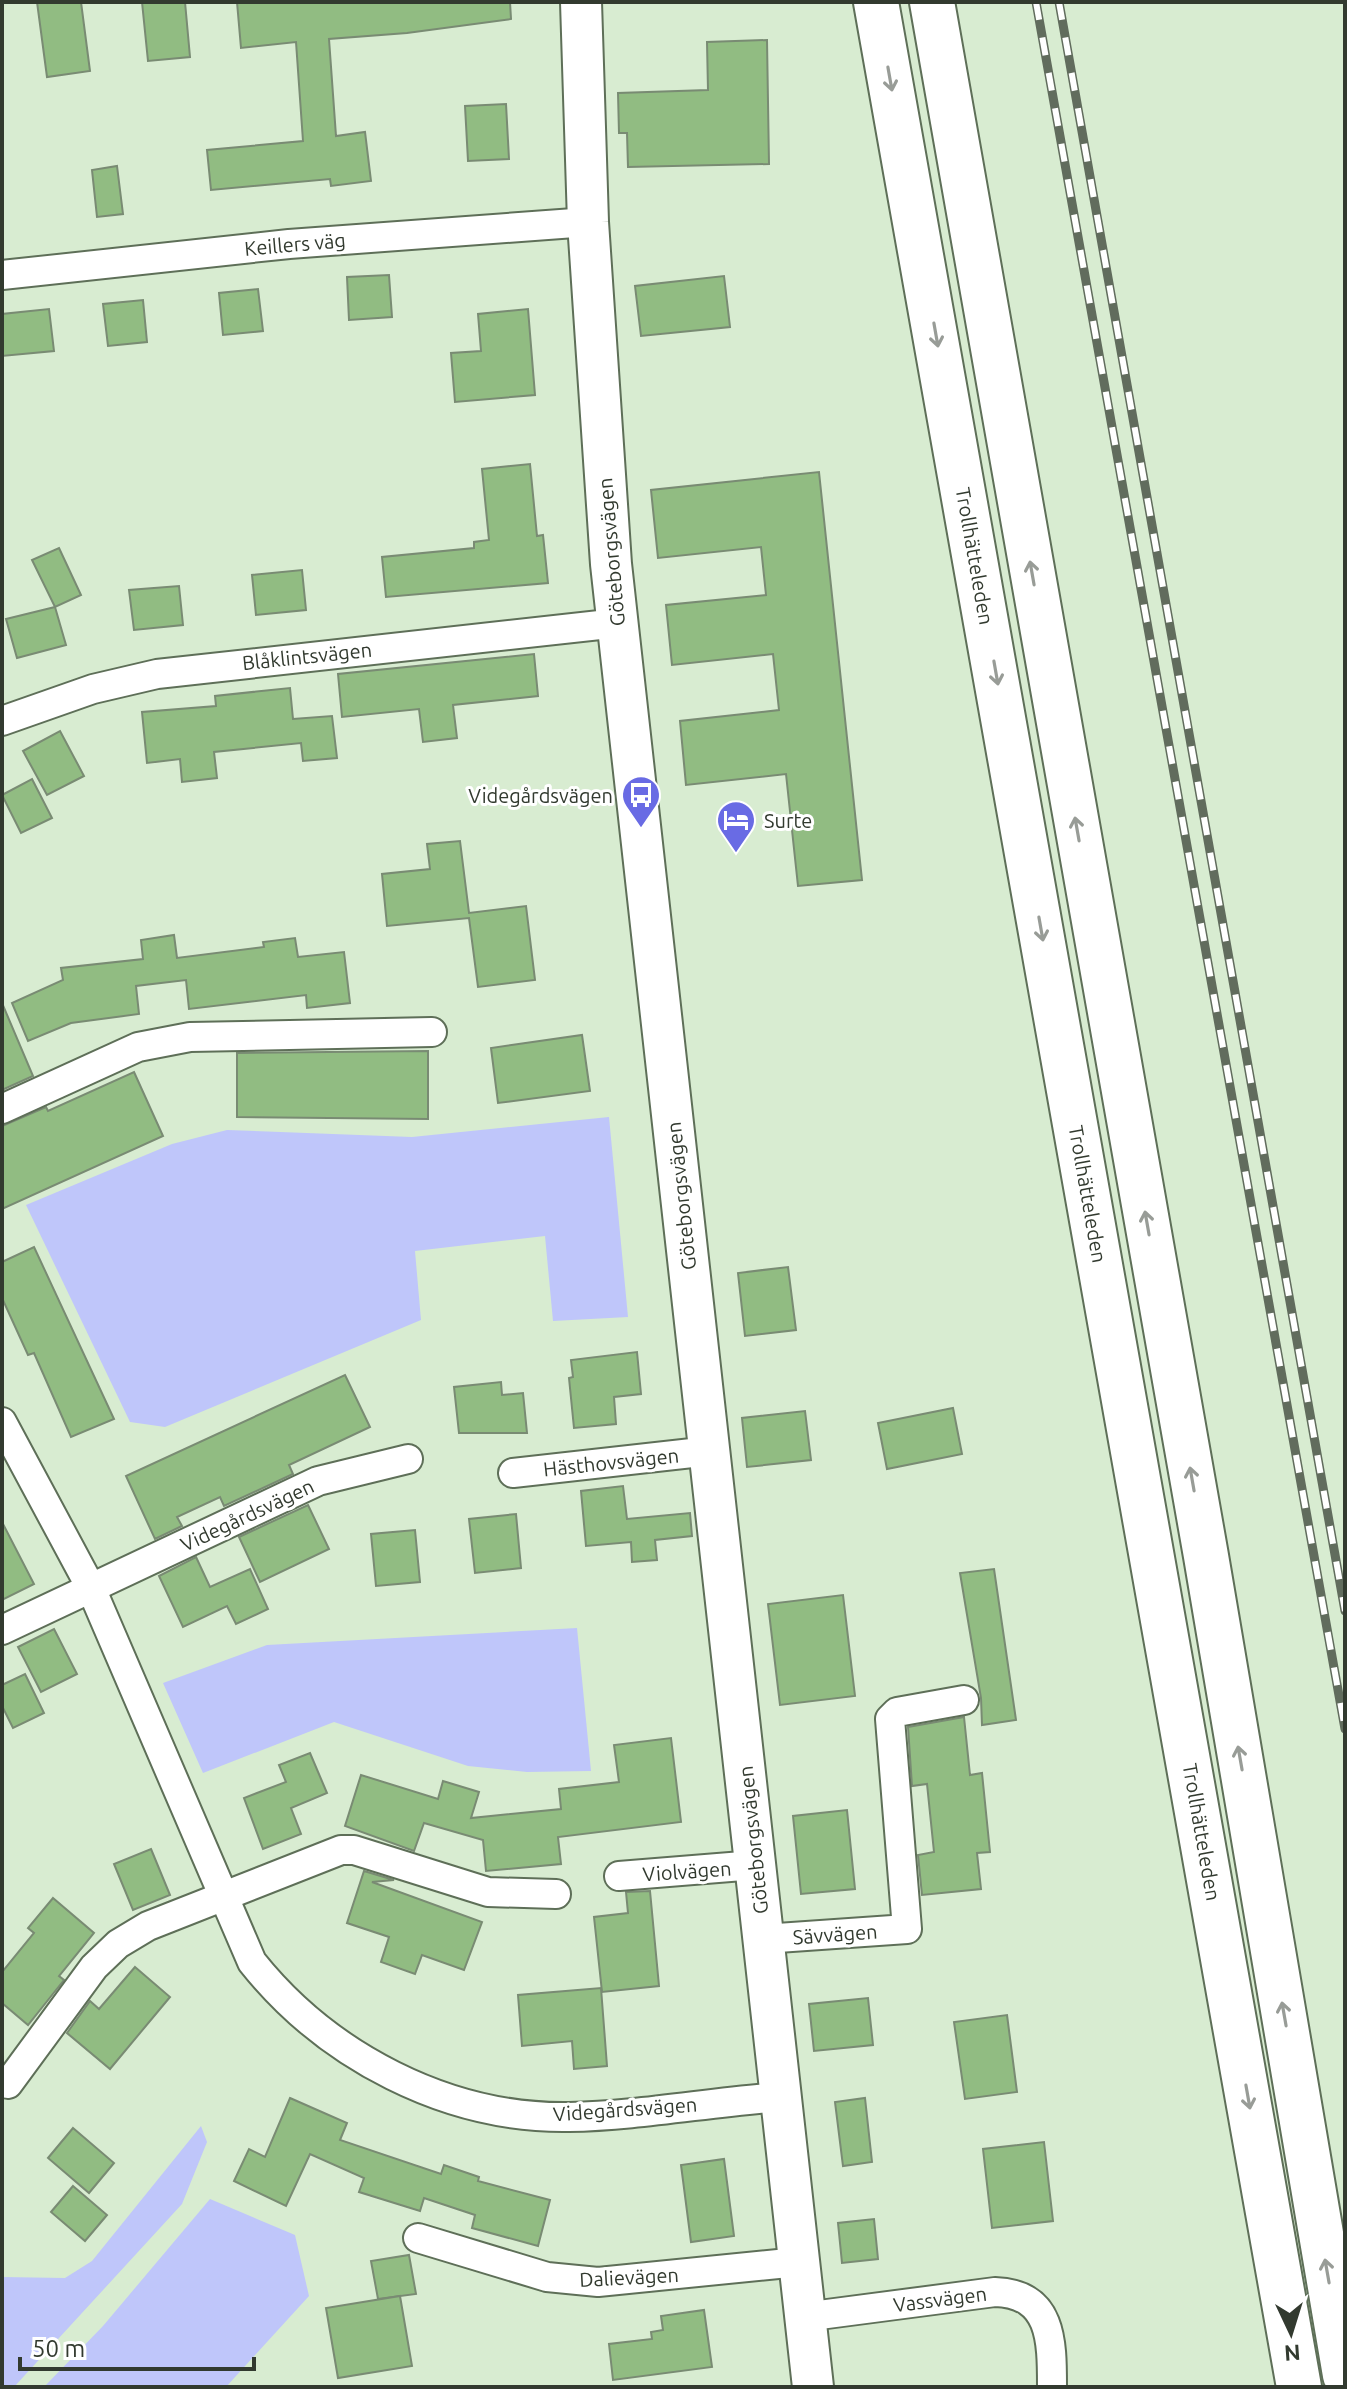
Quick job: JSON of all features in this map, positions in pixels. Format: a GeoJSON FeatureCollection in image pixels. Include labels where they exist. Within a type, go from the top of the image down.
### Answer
{"type":"FeatureCollection","features":[{"type":"Feature","properties":{"kind":"highway","name":"Trollhätteleden"},"geometry":{"type":"LineString","coordinates":[[876,2],[1299,2387]]}},
{"type":"Feature","properties":{"kind":"highway"},"geometry":{"type":"LineString","coordinates":[[932,2],[1206,1556],[1345,2375]]}},
{"type":"Feature","properties":{"kind":"street","name":"Göteborgsvägen"},"geometry":{"type":"LineString","coordinates":[[581,2],[588,222],[600,432],[618,623],[813,2387]]}},
{"type":"Feature","properties":{"kind":"street","name":"Keillers väg"},"geometry":{"type":"LineString","coordinates":[[2,275],[289,244],[588,222]]}},
{"type":"Feature","properties":{"kind":"street","name":"Blåklintsvägen"},"geometry":{"type":"LineString","coordinates":[[2,721],[93,689],[157,674],[618,623]]}},
{"type":"Feature","properties":{"kind":"street"},"geometry":{"type":"LineString","coordinates":[[2,1109],[138,1047],[190,1037],[432,1032]]}},
{"type":"Feature","properties":{"kind":"street","name":"Videgårdsvägen"},"geometry":{"type":"LineString","coordinates":[[2,1422],[91,1588],[252,1962],[281,1998],[369,2063],[438,2096],[507,2114],[569,2117],[781,2097]]}},
{"type":"Feature","properties":{"kind":"street","name":"Hästhovsvägen"},"geometry":{"type":"LineString","coordinates":[[513,1473],[710,1451]]}},
{"type":"Feature","properties":{"kind":"street","name":"Videgårdsvägen"},"geometry":{"type":"LineString","coordinates":[[2,1630],[318,1481],[408,1459]]}},
{"type":"Feature","properties":{"kind":"street","name":"Sävvägen"},"geometry":{"type":"LineString","coordinates":[[763,1939],[907,1929],[890,1719],[897,1712],[964,1700]]}},
{"type":"Feature","properties":{"kind":"street"},"geometry":{"type":"LineString","coordinates":[[8,2084],[94,1967],[118,1944],[148,1926],[341,1850],[354,1850],[428,1871],[488,1892],[556,1894]]}},
{"type":"Feature","properties":{"kind":"street","name":"Violvägen"},"geometry":{"type":"LineString","coordinates":[[619,1876],[755,1865]]}},
{"type":"Feature","properties":{"kind":"street","name":"Dalievägen"},"geometry":{"type":"LineString","coordinates":[[418,2238],[547,2277],[598,2282],[798,2262]]}},
{"type":"Feature","properties":{"kind":"street","name":"Vassvägen"},"geometry":{"type":"LineString","coordinates":[[804,2317],[1015,2292],[1030,2299],[1040,2309],[1046,2326],[1052,2387]]}},
{"type":"Feature","properties":{"kind":"shaded area"},"geometry":{"type":"Polygon","coordinates":[[[609,1117],[628,1317],[553,1321],[545,1236],[415,1251],[421,1320],[165,1427],[130,1422],[26,1205],[172,1144],[227,1130],[412,1137],[609,1117]]]}},
{"type":"Feature","properties":{"kind":"shaded area"},"geometry":{"type":"Polygon","coordinates":[[[577,1628],[591,1771],[527,1772],[468,1766],[334,1722],[203,1773],[163,1683],[267,1645],[577,1628]]]}},
{"type":"Feature","properties":{"kind":"shaded area"},"geometry":{"type":"Polygon","coordinates":[[[201,2126],[207,2142],[182,2204],[14,2387],[2,2387],[2,2277],[65,2278],[92,2261],[201,2126]]]}},
{"type":"Feature","properties":{"kind":"shaded area"},"geometry":{"type":"Polygon","coordinates":[[[210,2199],[295,2235],[309,2296],[226,2387],[44,2387],[103,2326],[210,2199]]]}},
{"type":"Feature","properties":{"kind":"building"},"geometry":{"type":"Polygon","coordinates":[[[37,2],[81,2],[90,71],[47,77],[37,2]]]}},
{"type":"Feature","properties":{"kind":"building"},"geometry":{"type":"Polygon","coordinates":[[[142,2],[185,2],[190,57],[148,61],[142,2]]]}},
{"type":"Feature","properties":{"kind":"building"},"geometry":{"type":"Polygon","coordinates":[[[237,2],[510,2],[511,19],[407,33],[329,39],[336,136],[365,132],[371,181],[331,186],[330,179],[211,190],[207,150],[303,141],[296,42],[241,48],[237,2]]]}},
{"type":"Feature","properties":{"kind":"building"},"geometry":{"type":"Polygon","coordinates":[[[767,40],[769,164],[628,167],[627,133],[619,133],[618,93],[708,90],[707,42],[767,40]]]}},
{"type":"Feature","properties":{"kind":"building"},"geometry":{"type":"Polygon","coordinates":[[[506,104],[509,159],[468,161],[465,106],[506,104]]]}},
{"type":"Feature","properties":{"kind":"building"},"geometry":{"type":"Polygon","coordinates":[[[117,166],[123,214],[97,217],[92,170],[117,166]]]}},
{"type":"Feature","properties":{"kind":"building"},"geometry":{"type":"Polygon","coordinates":[[[389,275],[392,317],[349,320],[347,277],[389,275]]]}},
{"type":"Feature","properties":{"kind":"building"},"geometry":{"type":"Polygon","coordinates":[[[724,276],[730,327],[641,336],[635,286],[724,276]]]}},
{"type":"Feature","properties":{"kind":"building"},"geometry":{"type":"Polygon","coordinates":[[[258,289],[263,331],[223,335],[219,293],[258,289]]]}},
{"type":"Feature","properties":{"kind":"building"},"geometry":{"type":"Polygon","coordinates":[[[143,300],[147,342],[108,346],[103,304],[143,300]]]}},
{"type":"Feature","properties":{"kind":"building"},"geometry":{"type":"Polygon","coordinates":[[[49,309],[54,351],[2,356],[2,314],[49,309]]]}},
{"type":"Feature","properties":{"kind":"building"},"geometry":{"type":"Polygon","coordinates":[[[528,309],[535,395],[455,402],[451,353],[481,351],[478,314],[528,309]]]}},
{"type":"Feature","properties":{"kind":"building"},"geometry":{"type":"Polygon","coordinates":[[[530,464],[537,536],[543,535],[548,583],[386,597],[382,557],[474,548],[474,542],[489,540],[482,469],[530,464]]]}},
{"type":"Feature","properties":{"kind":"building"},"geometry":{"type":"Polygon","coordinates":[[[819,472],[862,880],[798,886],[786,774],[686,785],[680,721],[779,710],[773,654],[672,665],[666,605],[766,595],[761,547],[658,558],[651,490],[819,472]]]}},
{"type":"Feature","properties":{"kind":"building"},"geometry":{"type":"Polygon","coordinates":[[[59,548],[81,595],[55,607],[32,560],[59,548]]]}},
{"type":"Feature","properties":{"kind":"building"},"geometry":{"type":"Polygon","coordinates":[[[302,570],[306,610],[256,615],[252,575],[302,570]]]}},
{"type":"Feature","properties":{"kind":"building"},"geometry":{"type":"Polygon","coordinates":[[[179,586],[183,625],[134,630],[129,590],[179,586]]]}},
{"type":"Feature","properties":{"kind":"building"},"geometry":{"type":"Polygon","coordinates":[[[55,607],[66,645],[17,658],[6,619],[55,607]]]}},
{"type":"Feature","properties":{"kind":"building"},"geometry":{"type":"Polygon","coordinates":[[[534,654],[538,696],[453,705],[457,738],[423,742],[419,709],[342,717],[338,674],[534,654]]]}},
{"type":"Feature","properties":{"kind":"building"},"geometry":{"type":"Polygon","coordinates":[[[290,688],[293,719],[332,716],[337,758],[303,761],[301,743],[214,752],[217,778],[182,782],[180,759],[147,763],[142,712],[216,706],[215,696],[290,688]]]}},
{"type":"Feature","properties":{"kind":"building"},"geometry":{"type":"Polygon","coordinates":[[[60,731],[84,776],[47,795],[23,751],[60,731]]]}},
{"type":"Feature","properties":{"kind":"building"},"geometry":{"type":"Polygon","coordinates":[[[32,779],[52,818],[21,833],[2,795],[32,779]]]}},
{"type":"Feature","properties":{"kind":"building"},"geometry":{"type":"Polygon","coordinates":[[[460,841],[469,913],[526,906],[535,980],[478,987],[469,918],[387,926],[382,874],[430,869],[427,844],[460,841]]]}},
{"type":"Feature","properties":{"kind":"building"},"geometry":{"type":"Polygon","coordinates":[[[174,935],[177,958],[264,947],[263,942],[295,938],[298,957],[344,952],[350,1003],[307,1008],[306,995],[189,1009],[186,980],[136,986],[139,1014],[71,1023],[28,1041],[12,1003],[63,980],[61,968],[143,959],[141,940],[174,935]]]}},
{"type":"Feature","properties":{"kind":"building"},"geometry":{"type":"Polygon","coordinates":[[[2,1003],[33,1076],[2,1090],[2,1003]]]}},
{"type":"Feature","properties":{"kind":"building"},"geometry":{"type":"Polygon","coordinates":[[[582,1035],[590,1091],[498,1103],[491,1048],[582,1035]]]}},
{"type":"Feature","properties":{"kind":"building"},"geometry":{"type":"Polygon","coordinates":[[[428,1051],[428,1119],[237,1117],[237,1053],[428,1051]]]}},
{"type":"Feature","properties":{"kind":"building"},"geometry":{"type":"Polygon","coordinates":[[[134,1072],[163,1136],[2,1209],[2,1126],[46,1107],[48,1111],[134,1072]]]}},
{"type":"Feature","properties":{"kind":"building"},"geometry":{"type":"Polygon","coordinates":[[[34,1247],[114,1419],[71,1437],[34,1353],[28,1355],[2,1298],[2,1262],[34,1247]]]}},
{"type":"Feature","properties":{"kind":"building"},"geometry":{"type":"Polygon","coordinates":[[[788,1267],[796,1330],[745,1336],[738,1273],[788,1267]]]}},
{"type":"Feature","properties":{"kind":"building"},"geometry":{"type":"Polygon","coordinates":[[[637,1352],[641,1394],[614,1397],[616,1424],[574,1428],[569,1378],[573,1377],[571,1360],[637,1352]]]}},
{"type":"Feature","properties":{"kind":"building"},"geometry":{"type":"Polygon","coordinates":[[[345,1375],[370,1427],[289,1465],[293,1474],[224,1506],[220,1497],[177,1517],[182,1526],[155,1539],[126,1476],[345,1375]]]}},
{"type":"Feature","properties":{"kind":"building"},"geometry":{"type":"Polygon","coordinates":[[[501,1382],[502,1395],[523,1393],[527,1433],[459,1433],[454,1387],[501,1382]]]}},
{"type":"Feature","properties":{"kind":"building"},"geometry":{"type":"Polygon","coordinates":[[[953,1408],[962,1454],[887,1469],[878,1423],[953,1408]]]}},
{"type":"Feature","properties":{"kind":"building"},"geometry":{"type":"Polygon","coordinates":[[[805,1411],[811,1460],[747,1467],[742,1418],[805,1411]]]}},
{"type":"Feature","properties":{"kind":"building"},"geometry":{"type":"Polygon","coordinates":[[[623,1486],[627,1519],[690,1513],[692,1536],[655,1540],[657,1560],[632,1562],[631,1542],[586,1546],[581,1491],[623,1486]]]}},
{"type":"Feature","properties":{"kind":"building"},"geometry":{"type":"Polygon","coordinates":[[[308,1505],[329,1549],[260,1582],[239,1537],[308,1505]]]}},
{"type":"Feature","properties":{"kind":"building"},"geometry":{"type":"Polygon","coordinates":[[[516,1514],[521,1568],[475,1573],[469,1519],[516,1514]]]}},
{"type":"Feature","properties":{"kind":"building"},"geometry":{"type":"Polygon","coordinates":[[[2,1522],[34,1584],[2,1600],[2,1522]]]}},
{"type":"Feature","properties":{"kind":"building"},"geometry":{"type":"Polygon","coordinates":[[[415,1530],[420,1582],[376,1586],[371,1534],[415,1530]]]}},
{"type":"Feature","properties":{"kind":"building"},"geometry":{"type":"Polygon","coordinates":[[[196,1557],[210,1587],[250,1569],[268,1609],[236,1624],[227,1606],[183,1627],[159,1576],[196,1557]]]}},
{"type":"Feature","properties":{"kind":"building"},"geometry":{"type":"Polygon","coordinates":[[[994,1569],[1016,1720],[982,1725],[981,1698],[960,1573],[994,1569]]]}},
{"type":"Feature","properties":{"kind":"building"},"geometry":{"type":"Polygon","coordinates":[[[843,1595],[855,1696],[780,1705],[768,1604],[843,1595]]]}},
{"type":"Feature","properties":{"kind":"building"},"geometry":{"type":"Polygon","coordinates":[[[54,1629],[77,1674],[41,1692],[18,1647],[54,1629]]]}},
{"type":"Feature","properties":{"kind":"building"},"geometry":{"type":"Polygon","coordinates":[[[25,1674],[44,1713],[13,1728],[2,1706],[2,1685],[25,1674]]]}},
{"type":"Feature","properties":{"kind":"building"},"geometry":{"type":"Polygon","coordinates":[[[964,1717],[970,1775],[982,1773],[990,1852],[977,1853],[981,1889],[922,1895],[918,1855],[934,1852],[927,1784],[912,1786],[908,1727],[964,1717]]]}},
{"type":"Feature","properties":{"kind":"building"},"geometry":{"type":"Polygon","coordinates":[[[671,1738],[681,1822],[558,1837],[561,1864],[486,1871],[483,1840],[424,1823],[414,1851],[345,1826],[361,1775],[438,1799],[443,1781],[479,1792],[471,1818],[561,1809],[559,1789],[619,1782],[614,1745],[671,1738]]]}},
{"type":"Feature","properties":{"kind":"building"},"geometry":{"type":"Polygon","coordinates":[[[310,1753],[327,1793],[291,1808],[301,1834],[263,1849],[244,1798],[286,1782],[279,1765],[310,1753]]]}},
{"type":"Feature","properties":{"kind":"building"},"geometry":{"type":"Polygon","coordinates":[[[847,1810],[855,1889],[801,1894],[793,1816],[847,1810]]]}},
{"type":"Feature","properties":{"kind":"building"},"geometry":{"type":"Polygon","coordinates":[[[151,1849],[170,1895],[133,1910],[114,1864],[151,1849]]]}},
{"type":"Feature","properties":{"kind":"building"},"geometry":{"type":"Polygon","coordinates":[[[364,1871],[394,1880],[372,1882],[482,1922],[464,1970],[422,1955],[415,1974],[381,1962],[389,1937],[347,1923],[364,1871]]]}},
{"type":"Feature","properties":{"kind":"building"},"geometry":{"type":"Polygon","coordinates":[[[650,1891],[659,1986],[602,1992],[594,1917],[628,1913],[626,1892],[650,1891]]]}},
{"type":"Feature","properties":{"kind":"building"},"geometry":{"type":"Polygon","coordinates":[[[53,1898],[94,1933],[59,1976],[64,1980],[28,2025],[2,2003],[2,1972],[34,1933],[28,1928],[53,1898]]]}},
{"type":"Feature","properties":{"kind":"building"},"geometry":{"type":"Polygon","coordinates":[[[135,1967],[170,1997],[110,2069],[67,2033],[90,2001],[99,2009],[135,1967]]]}},
{"type":"Feature","properties":{"kind":"building"},"geometry":{"type":"Polygon","coordinates":[[[601,1988],[607,2066],[574,2069],[572,2041],[522,2046],[518,1995],[601,1988]]]}},
{"type":"Feature","properties":{"kind":"building"},"geometry":{"type":"Polygon","coordinates":[[[868,1998],[873,2045],[814,2051],[809,2004],[868,1998]]]}},
{"type":"Feature","properties":{"kind":"building"},"geometry":{"type":"Polygon","coordinates":[[[1007,2015],[1017,2092],[965,2099],[954,2022],[1007,2015]]]}},
{"type":"Feature","properties":{"kind":"building"},"geometry":{"type":"Polygon","coordinates":[[[290,2098],[347,2123],[340,2140],[441,2174],[444,2165],[479,2177],[478,2181],[550,2200],[538,2246],[472,2228],[475,2215],[424,2198],[420,2211],[359,2192],[364,2178],[310,2154],[286,2206],[234,2181],[249,2149],[265,2157],[290,2098]]]}},
{"type":"Feature","properties":{"kind":"building"},"geometry":{"type":"Polygon","coordinates":[[[865,2098],[872,2162],[843,2166],[835,2102],[865,2098]]]}},
{"type":"Feature","properties":{"kind":"building"},"geometry":{"type":"Polygon","coordinates":[[[73,2128],[114,2163],[89,2193],[48,2158],[73,2128]]]}},
{"type":"Feature","properties":{"kind":"building"},"geometry":{"type":"Polygon","coordinates":[[[1044,2142],[1053,2221],[992,2228],[983,2149],[1044,2142]]]}},
{"type":"Feature","properties":{"kind":"building"},"geometry":{"type":"Polygon","coordinates":[[[724,2159],[734,2236],[691,2242],[681,2165],[724,2159]]]}},
{"type":"Feature","properties":{"kind":"building"},"geometry":{"type":"Polygon","coordinates":[[[73,2186],[107,2215],[85,2241],[51,2212],[73,2186]]]}},
{"type":"Feature","properties":{"kind":"building"},"geometry":{"type":"Polygon","coordinates":[[[874,2219],[878,2259],[842,2263],[838,2223],[874,2219]]]}},
{"type":"Feature","properties":{"kind":"building"},"geometry":{"type":"Polygon","coordinates":[[[409,2255],[416,2294],[378,2299],[371,2261],[409,2255]]]}},
{"type":"Feature","properties":{"kind":"building"},"geometry":{"type":"Polygon","coordinates":[[[400,2296],[412,2366],[338,2378],[326,2308],[400,2296]]]}},
{"type":"Feature","properties":{"kind":"building"},"geometry":{"type":"Polygon","coordinates":[[[704,2310],[712,2367],[613,2380],[609,2344],[652,2339],[651,2332],[663,2330],[661,2316],[704,2310]]]}},
{"type":"Feature","properties":{"kind":"railway"},"geometry":{"type":"LineString","coordinates":[[1036,2],[1345,1729]]}},
{"type":"Feature","properties":{"kind":"railway"},"geometry":{"type":"LineString","coordinates":[[1059,2],[1345,1611]]}},
{"type":"Feature","properties":{"kind":"place","name":"Videgårdsvägen"},"geometry":{"type":"Point","coordinates":[641,829]}},
{"type":"Feature","properties":{"kind":"place","name":"Surte"},"geometry":{"type":"Point","coordinates":[736,854]}}]}
